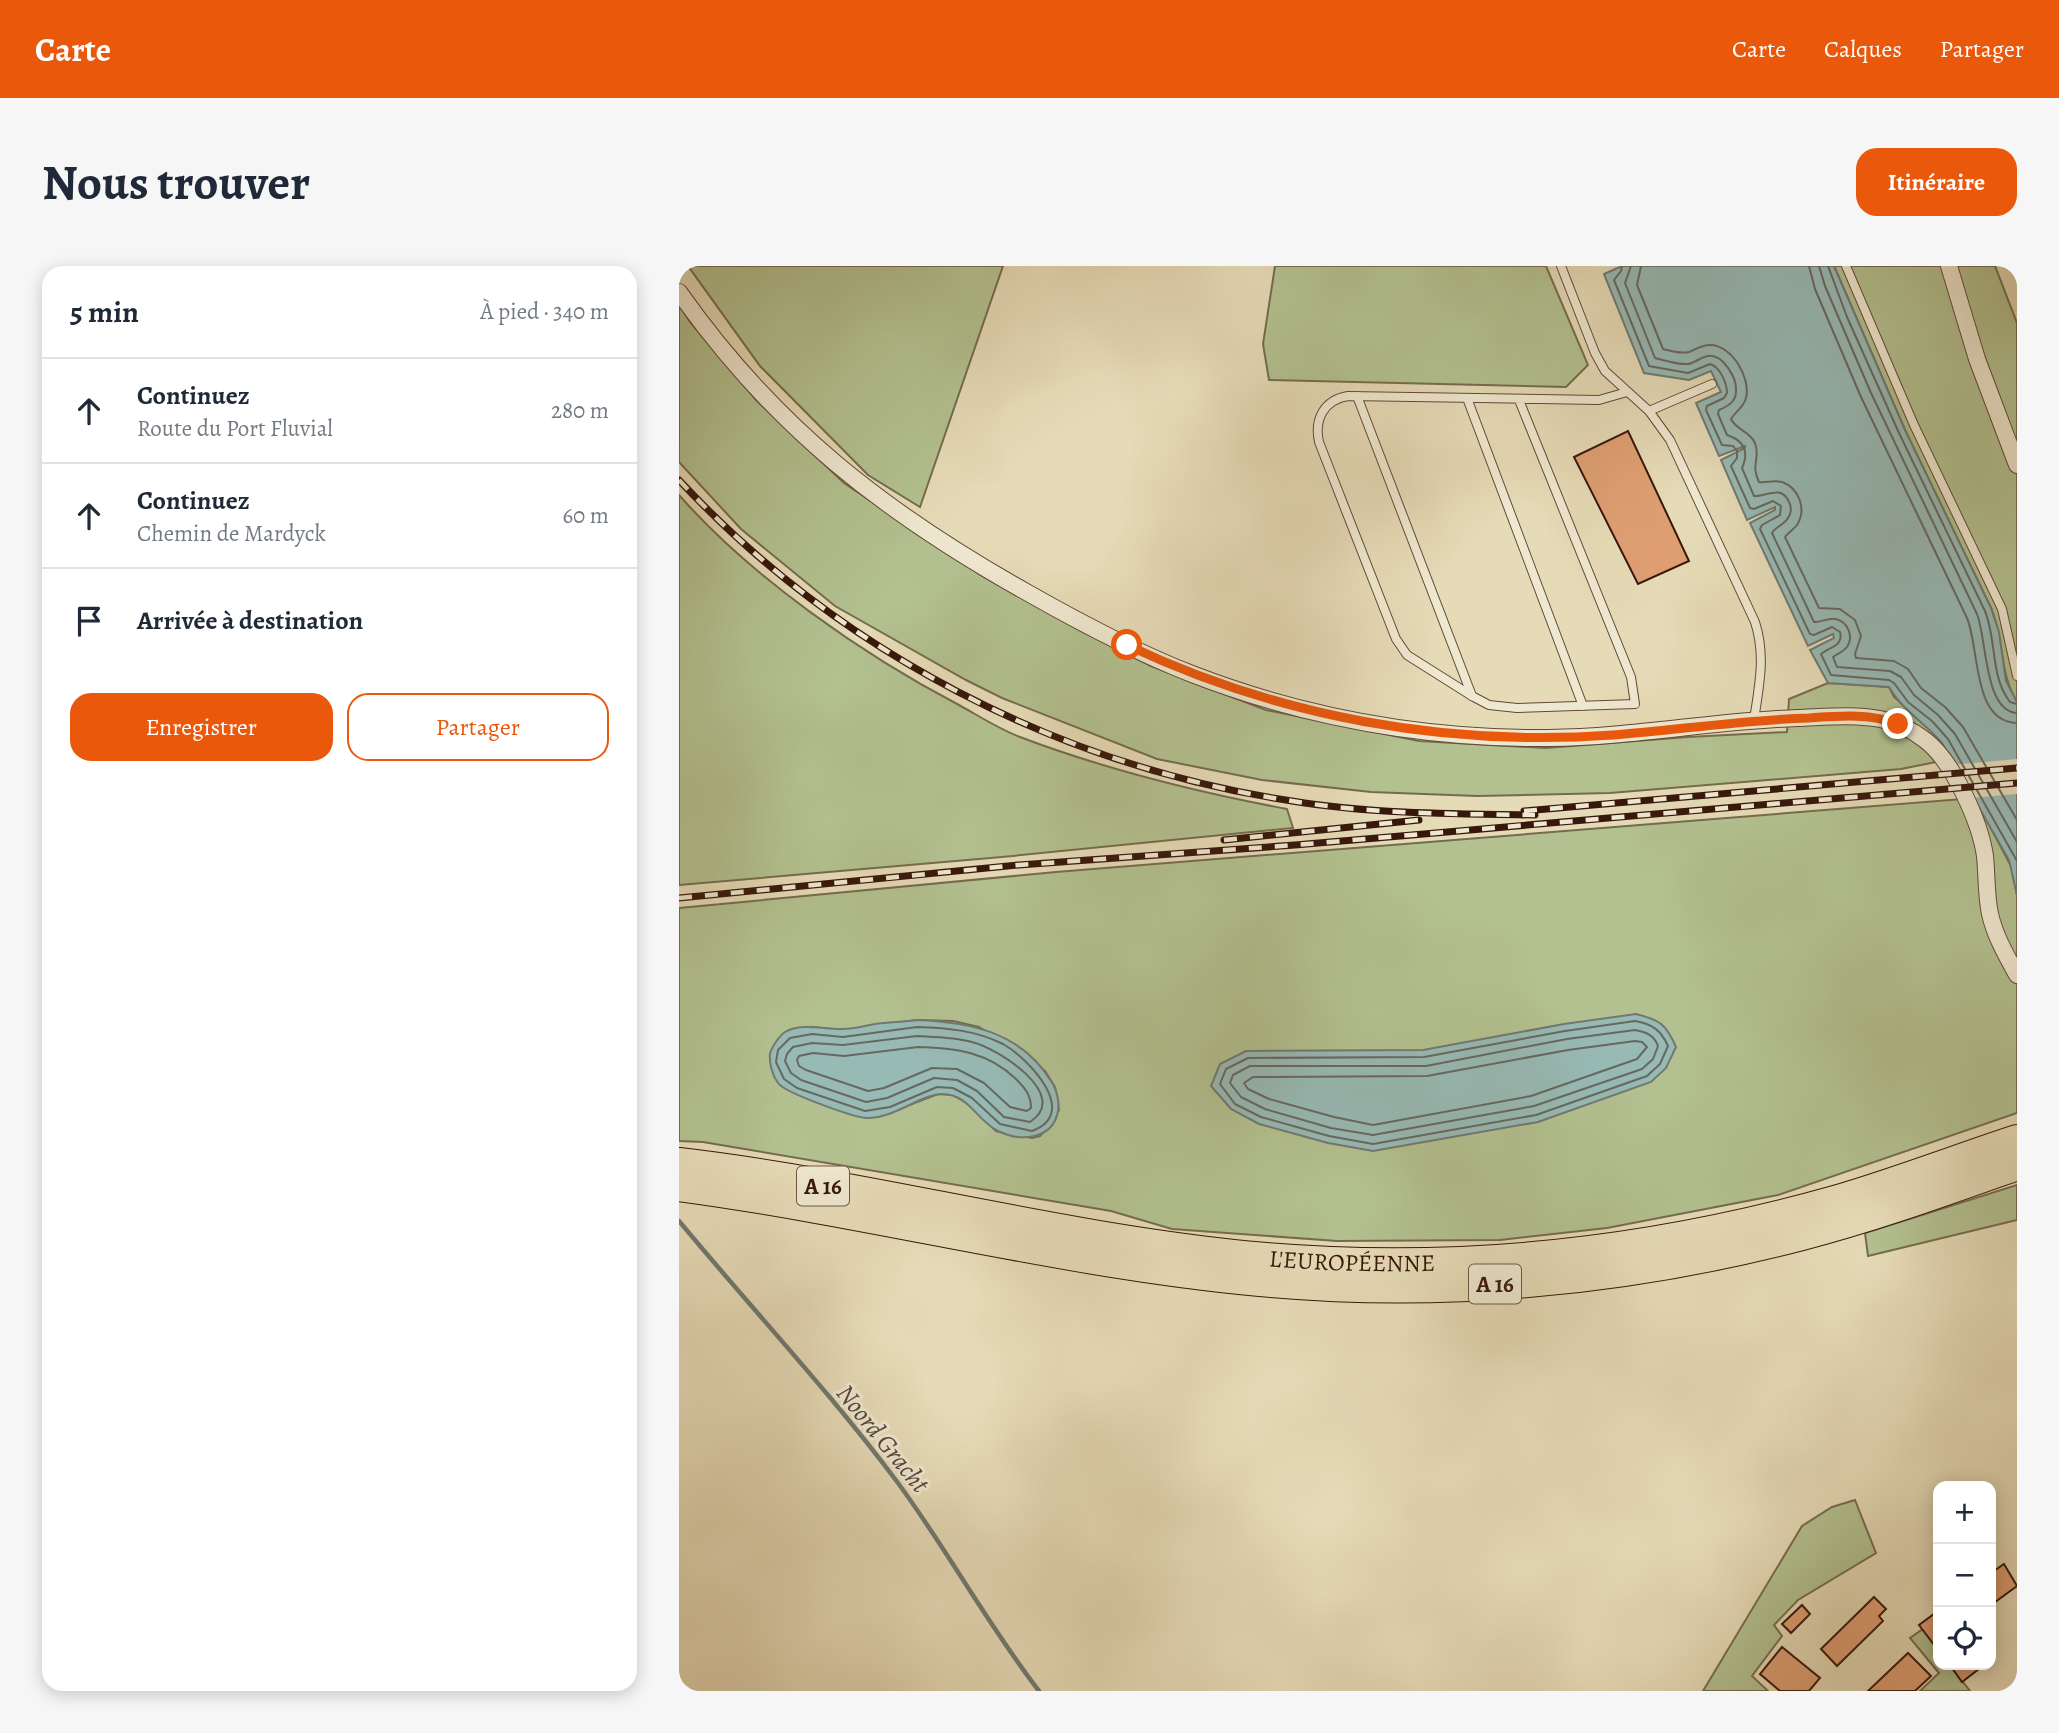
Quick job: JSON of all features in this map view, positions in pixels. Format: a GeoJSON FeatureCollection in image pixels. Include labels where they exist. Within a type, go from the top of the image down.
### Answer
{"type":"FeatureCollection","features":[{"type":"Feature","properties":{"kind":"highway","name":"L'EUROPÉENNE"},"geometry":{"type":"LineString","coordinates":[[679,1163],[1177,1248],[1297,1260],[1419,1264],[1480,1262],[1580,1253],[1720,1229],[1839,1200],[2017,1140]]}},
{"type":"Feature","properties":{"kind":"highway","name":"L'EUROPÉENNE"},"geometry":{"type":"LineString","coordinates":[[679,1186],[1148,1267],[1307,1285],[1422,1287],[1475,1286],[1568,1278],[1714,1255],[1865,1217],[2017,1165]]}},
{"type":"Feature","properties":{"kind":"street"},"geometry":{"type":"LineString","coordinates":[[1949,266],[1977,359],[2017,465]]}},
{"type":"Feature","properties":{"kind":"street"},"geometry":{"type":"LineString","coordinates":[[679,292],[736,365],[790,422],[833,462],[891,509],[943,544],[1038,598],[1120,642],[1187,672],[1311,712],[1444,734],[1567,737],[1754,720],[1868,717],[1898,724],[1931,745],[1944,762],[1974,817],[1985,859],[1991,916],[2001,945],[2017,975]]}},
{"type":"Feature","properties":{"kind":"lane"},"geometry":{"type":"LineString","coordinates":[[1561,266],[1595,353],[1605,370],[1650,411],[1670,440],[1755,622],[1761,643],[1762,663],[1754,720]]}},
{"type":"Feature","properties":{"kind":"lane"},"geometry":{"type":"LineString","coordinates":[[1846,266],[1909,413],[1996,597],[2004,618],[2017,676]]}},
{"type":"Feature","properties":{"kind":"lane"},"geometry":{"type":"LineString","coordinates":[[1650,411],[1712,384]]}},
{"type":"Feature","properties":{"kind":"lane"},"geometry":{"type":"LineString","coordinates":[[1520,400],[1633,684],[1635,704],[1508,708],[1489,705],[1407,655],[1399,646],[1319,442],[1318,425],[1323,410],[1335,399],[1357,396],[1599,400],[1627,391]]}},
{"type":"Feature","properties":{"kind":"lane"},"geometry":{"type":"LineString","coordinates":[[1357,396],[1472,696]]}},
{"type":"Feature","properties":{"kind":"lane"},"geometry":{"type":"LineString","coordinates":[[1467,398],[1583,706]]}},
{"type":"Feature","properties":{"kind":"green space"},"geometry":{"type":"Polygon","coordinates":[[[688,266],[1003,266],[920,507],[868,475],[760,366],[688,266]]]}},
{"type":"Feature","properties":{"kind":"green space"},"geometry":{"type":"Polygon","coordinates":[[[1275,266],[1546,266],[1588,365],[1566,387],[1269,380],[1263,344],[1275,266]]]}},
{"type":"Feature","properties":{"kind":"green space"},"geometry":{"type":"Polygon","coordinates":[[[1834,266],[1995,266],[2017,323],[2017,702],[2007,679],[1991,608],[1905,430],[1834,266]]]}},
{"type":"Feature","properties":{"kind":"green space"},"geometry":{"type":"Polygon","coordinates":[[[679,305],[690,322],[757,401],[844,483],[982,576],[1083,632],[1151,666],[1266,710],[1419,741],[1546,748],[1787,732],[1789,699],[1828,683],[1889,687],[1894,697],[1934,733],[1951,759],[1901,769],[1610,793],[1477,796],[1371,792],[1262,780],[1157,759],[1002,698],[966,680],[835,606],[741,529],[679,462],[679,305]]]}},
{"type":"Feature","properties":{"kind":"green space"},"geometry":{"type":"Polygon","coordinates":[[[679,495],[739,555],[810,612],[922,685],[997,726],[1053,749],[1119,770],[1287,809],[1293,828],[679,885],[679,495]]]}},
{"type":"Feature","properties":{"kind":"green space"},"geometry":{"type":"Polygon","coordinates":[[[1975,798],[2012,868],[2017,895],[2017,1113],[1778,1195],[1607,1228],[1500,1240],[1337,1241],[1172,1229],[1111,1211],[703,1142],[679,1141],[679,908],[1056,872],[1975,798]],[[917,1020],[842,1030],[812,1027],[878,1117],[938,1094],[953,1095],[968,1104],[996,1131],[1032,1138],[1040,1136],[1059,1110],[1055,1087],[1045,1071],[979,1027],[953,1021],[917,1020]]]}},
{"type":"Feature","properties":{"kind":"green space"},"geometry":{"type":"Polygon","coordinates":[[[2017,1185],[2017,1220],[1868,1256],[1865,1233],[2017,1185]]]}},
{"type":"Feature","properties":{"kind":"green space"},"geometry":{"type":"Polygon","coordinates":[[[1855,1500],[1876,1553],[1798,1600],[1774,1625],[1782,1636],[1752,1676],[1768,1691],[1703,1691],[1802,1526],[1832,1507],[1855,1500]]]}},
{"type":"Feature","properties":{"kind":"green space"},"geometry":{"type":"Polygon","coordinates":[[[1923,1629],[1933,1643],[1933,1666],[1910,1638],[1923,1629]]]}},
{"type":"Feature","properties":{"kind":"green space"},"geometry":{"type":"Polygon","coordinates":[[[1937,1670],[1954,1670],[1970,1691],[1920,1691],[1939,1673],[1937,1670]]]}},
{"type":"Feature","properties":{"kind":"water"},"geometry":{"type":"Polygon","coordinates":[[[1622,266],[1834,266],[1905,430],[1991,608],[1999,632],[2006,681],[2017,702],[2017,895],[2009,860],[1942,743],[1900,703],[1889,687],[1828,683],[1810,650],[1834,638],[1833,634],[1808,646],[1750,523],[1775,510],[1775,507],[1747,520],[1721,460],[1745,446],[1719,456],[1696,403],[1721,392],[1711,371],[1689,380],[1644,373],[1604,274],[1622,266]]]}},
{"type":"Feature","properties":{"kind":"water"},"geometry":{"type":"Polygon","coordinates":[[[1636,1014],[1661,1024],[1676,1047],[1666,1068],[1651,1082],[1538,1122],[1373,1151],[1328,1143],[1259,1124],[1231,1109],[1211,1086],[1220,1064],[1246,1051],[1423,1050],[1564,1024],[1636,1014]]]}},
{"type":"Feature","properties":{"kind":"water"},"geometry":{"type":"Polygon","coordinates":[[[917,1020],[975,1027],[993,1033],[1025,1051],[1039,1064],[1056,1091],[1058,1111],[1050,1128],[1034,1136],[1016,1137],[991,1127],[959,1098],[942,1094],[925,1098],[887,1115],[859,1117],[793,1093],[778,1083],[773,1073],[770,1053],[780,1036],[792,1029],[847,1029],[917,1020]]]}},
{"type":"Feature","properties":{"kind":"pier"},"geometry":{"type":"Polygon","coordinates":[[[2017,759],[2017,794],[1970,798],[1951,765],[2017,759]]]}},
{"type":"Feature","properties":{"kind":"building"},"geometry":{"type":"Polygon","coordinates":[[[1628,431],[1689,561],[1638,584],[1574,457],[1628,431]]]}},
{"type":"Feature","properties":{"kind":"building"},"geometry":{"type":"Polygon","coordinates":[[[2004,1564],[2017,1586],[1996,1601],[1996,1570],[2004,1564]]]}},
{"type":"Feature","properties":{"kind":"building"},"geometry":{"type":"Polygon","coordinates":[[[1874,1597],[1886,1609],[1879,1616],[1883,1621],[1837,1666],[1821,1649],[1874,1597]]]}},
{"type":"Feature","properties":{"kind":"building"},"geometry":{"type":"Polygon","coordinates":[[[1802,1605],[1810,1614],[1791,1633],[1782,1624],[1802,1605]]]}},
{"type":"Feature","properties":{"kind":"building"},"geometry":{"type":"Polygon","coordinates":[[[1933,1615],[1933,1643],[1919,1625],[1933,1615]]]}},
{"type":"Feature","properties":{"kind":"building"},"geometry":{"type":"Polygon","coordinates":[[[1782,1647],[1820,1678],[1809,1691],[1780,1691],[1760,1674],[1782,1647]]]}},
{"type":"Feature","properties":{"kind":"building"},"geometry":{"type":"Polygon","coordinates":[[[1908,1653],[1931,1676],[1915,1691],[1868,1691],[1908,1653]]]}},
{"type":"Feature","properties":{"kind":"building"},"geometry":{"type":"Polygon","coordinates":[[[1954,1670],[1978,1670],[1962,1682],[1954,1670]]]}},
{"type":"Feature","properties":{"kind":"waterway","name":"Noord Gracht"},"geometry":{"type":"LineString","coordinates":[[679,1221],[872,1449],[934,1535],[1002,1640],[1039,1691]]}},
{"type":"Feature","properties":{"kind":"railway"},"geometry":{"type":"LineString","coordinates":[[679,480],[742,542],[810,598],[882,648],[958,692],[1038,729],[1120,760],[1205,784],[1292,801],[1383,811],[1535,815]]}},
{"type":"Feature","properties":{"kind":"railway"},"geometry":{"type":"LineString","coordinates":[[1524,811],[2017,768]]}},
{"type":"Feature","properties":{"kind":"railway"},"geometry":{"type":"LineString","coordinates":[[679,898],[1019,865],[1295,845],[2017,783]]}},
{"type":"Feature","properties":{"kind":"railway"},"geometry":{"type":"LineString","coordinates":[[1224,840],[1419,820]]}},
{"type":"Feature","properties":{"kind":"route"},"geometry":{"type":"LineString","coordinates":[[1127,645],[1187,672],[1297,708],[1357,721],[1444,734],[1567,737],[1754,720],[1836,716],[1868,717],[1898,724]]}}]}
